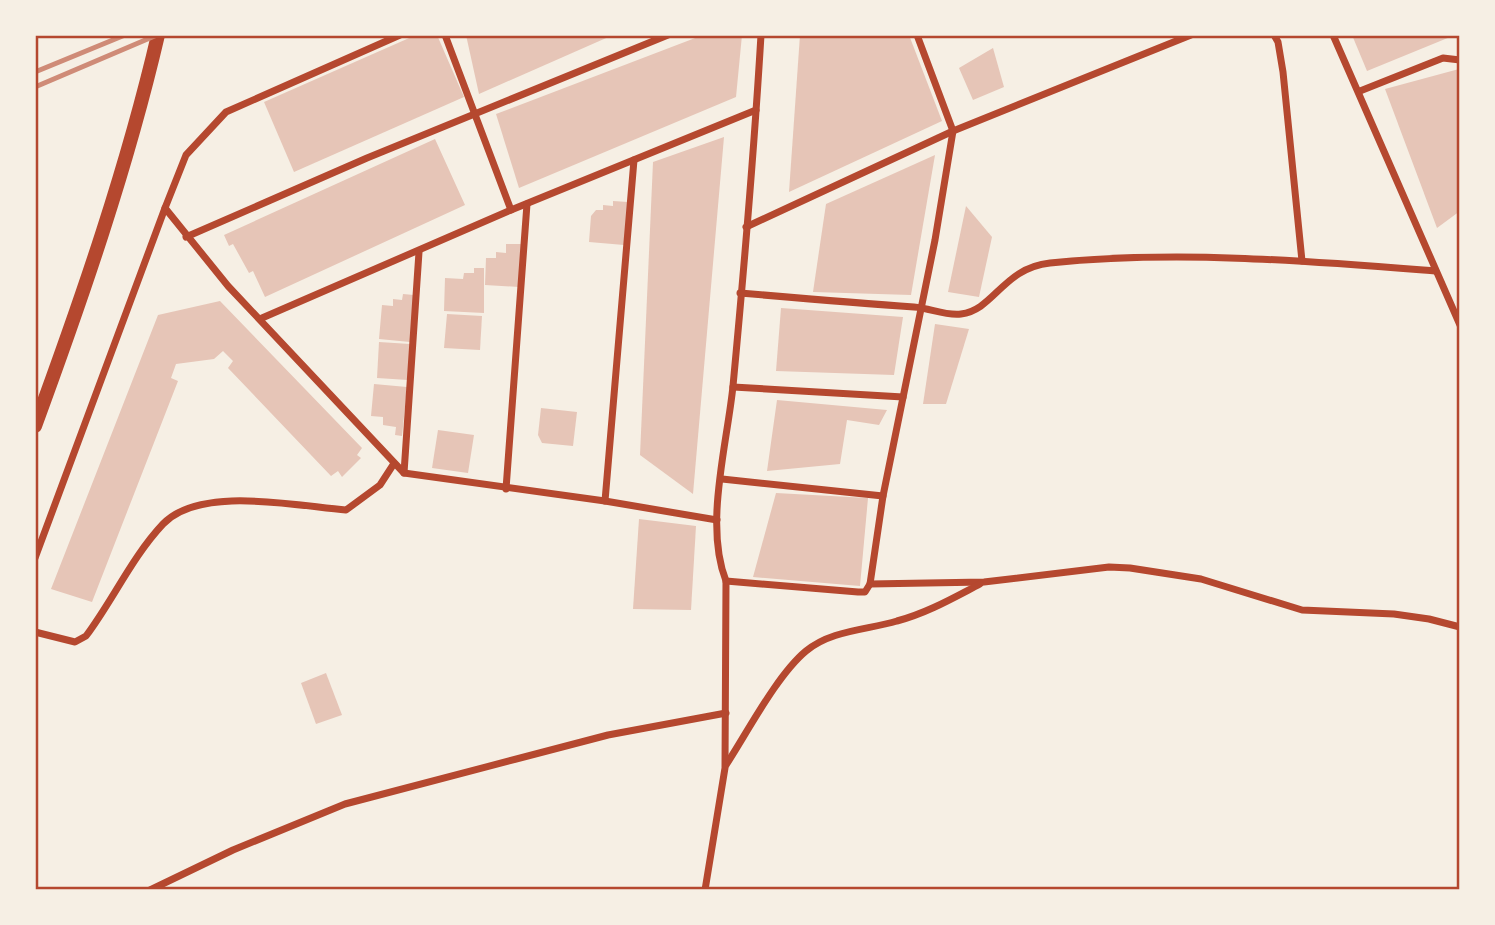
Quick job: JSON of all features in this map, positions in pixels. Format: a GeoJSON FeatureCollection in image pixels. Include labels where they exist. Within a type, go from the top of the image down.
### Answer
{"type":"FeatureCollection","features":[{"type":"Feature","properties":{"kind":"main road"},"geometry":{"type":"LineString","coordinates":[[35,426],[76,317],[144,98],[158,35]]}},
{"type":"Feature","properties":{"kind":"street"},"geometry":{"type":"LineString","coordinates":[[35,558],[186,155],[226,112],[400,35]]}},
{"type":"Feature","properties":{"kind":"street"},"geometry":{"type":"LineString","coordinates":[[444,35],[511,210]]}},
{"type":"Feature","properties":{"kind":"street"},"geometry":{"type":"LineString","coordinates":[[186,237],[475,113],[668,35]]}},
{"type":"Feature","properties":{"kind":"street"},"geometry":{"type":"LineString","coordinates":[[705,890],[725,768],[726,581],[719,554],[717,520],[733,387],[761,35]]}},
{"type":"Feature","properties":{"kind":"street"},"geometry":{"type":"LineString","coordinates":[[726,581],[858,592],[865,592],[870,584],[883,496],[953,131],[917,35]]}},
{"type":"Feature","properties":{"kind":"street"},"geometry":{"type":"LineString","coordinates":[[746,227],[953,131],[1191,35]]}},
{"type":"Feature","properties":{"kind":"street"},"geometry":{"type":"LineString","coordinates":[[1274,35],[1278,42],[1283,72],[1302,261]]}},
{"type":"Feature","properties":{"kind":"street"},"geometry":{"type":"LineString","coordinates":[[1333,35],[1360,91],[1460,325]]}},
{"type":"Feature","properties":{"kind":"street"},"geometry":{"type":"LineString","coordinates":[[1360,91],[1444,58],[1460,60]]}},
{"type":"Feature","properties":{"kind":"street"},"geometry":{"type":"LineString","coordinates":[[262,318],[511,210],[756,110]]}},
{"type":"Feature","properties":{"kind":"street"},"geometry":{"type":"LineString","coordinates":[[605,501],[634,160]]}},
{"type":"Feature","properties":{"kind":"street"},"geometry":{"type":"LineString","coordinates":[[506,489],[527,204]]}},
{"type":"Feature","properties":{"kind":"street"},"geometry":{"type":"LineString","coordinates":[[164,208],[228,286],[262,318],[393,465],[404,473],[605,501],[717,520]]}},
{"type":"Feature","properties":{"kind":"street"},"geometry":{"type":"LineString","coordinates":[[404,473],[419,252]]}},
{"type":"Feature","properties":{"kind":"street"},"geometry":{"type":"LineString","coordinates":[[740,293],[921,308],[949,314],[972,312],[1020,270],[1037,264],[1144,257],[1302,261],[1436,271]]}},
{"type":"Feature","properties":{"kind":"street"},"geometry":{"type":"LineString","coordinates":[[733,387],[903,397]]}},
{"type":"Feature","properties":{"kind":"street"},"geometry":{"type":"LineString","coordinates":[[35,632],[75,642],[86,636],[147,546],[178,512],[228,501],[346,510],[380,485],[393,465]]}},
{"type":"Feature","properties":{"kind":"street"},"geometry":{"type":"LineString","coordinates":[[722,479],[883,496]]}},
{"type":"Feature","properties":{"kind":"street"},"geometry":{"type":"LineString","coordinates":[[870,584],[984,582],[1109,567],[1130,568],[1201,579],[1302,610],[1394,614],[1460,627]]}},
{"type":"Feature","properties":{"kind":"street"},"geometry":{"type":"LineString","coordinates":[[725,768],[789,669],[807,650],[832,636],[898,621],[934,608],[984,582]]}},
{"type":"Feature","properties":{"kind":"street"},"geometry":{"type":"LineString","coordinates":[[150,890],[233,850],[345,804],[608,736],[726,713]]}},
{"type":"Feature","properties":{"kind":"building"},"geometry":{"type":"Polygon","coordinates":[[[416,35],[437,35],[464,97],[294,172],[264,102],[416,35]]]}},
{"type":"Feature","properties":{"kind":"building"},"geometry":{"type":"Polygon","coordinates":[[[466,35],[613,35],[479,94],[466,35]]]}},
{"type":"Feature","properties":{"kind":"building"},"geometry":{"type":"Polygon","coordinates":[[[703,35],[742,35],[736,97],[519,188],[496,114],[703,35]]]}},
{"type":"Feature","properties":{"kind":"building"},"geometry":{"type":"Polygon","coordinates":[[[800,35],[909,35],[942,121],[789,192],[800,35]]]}},
{"type":"Feature","properties":{"kind":"building"},"geometry":{"type":"Polygon","coordinates":[[[1352,35],[1455,35],[1367,71],[1352,35]]]}},
{"type":"Feature","properties":{"kind":"building"},"geometry":{"type":"Polygon","coordinates":[[[993,48],[1004,87],[973,100],[959,68],[993,48]]]}},
{"type":"Feature","properties":{"kind":"building"},"geometry":{"type":"Polygon","coordinates":[[[1459,69],[1460,211],[1437,228],[1385,89],[1459,69]]]}},
{"type":"Feature","properties":{"kind":"building"},"geometry":{"type":"Polygon","coordinates":[[[724,137],[693,494],[640,455],[653,162],[724,137]]]}},
{"type":"Feature","properties":{"kind":"building"},"geometry":{"type":"Polygon","coordinates":[[[435,139],[465,205],[265,297],[253,271],[249,273],[233,244],[229,246],[224,235],[435,139]]]}},
{"type":"Feature","properties":{"kind":"building"},"geometry":{"type":"Polygon","coordinates":[[[935,155],[911,295],[813,292],[826,204],[935,155]]]}},
{"type":"Feature","properties":{"kind":"building"},"geometry":{"type":"Polygon","coordinates":[[[613,201],[628,202],[624,245],[589,242],[591,216],[596,210],[603,210],[603,205],[613,206],[613,201]]]}},
{"type":"Feature","properties":{"kind":"building"},"geometry":{"type":"Polygon","coordinates":[[[966,206],[992,237],[979,297],[948,292],[966,206]]]}},
{"type":"Feature","properties":{"kind":"building"},"geometry":{"type":"Polygon","coordinates":[[[506,244],[521,244],[519,287],[485,285],[486,258],[496,258],[496,252],[506,253],[506,244]]]}},
{"type":"Feature","properties":{"kind":"building"},"geometry":{"type":"Polygon","coordinates":[[[474,268],[484,268],[484,313],[444,311],[445,278],[463,279],[464,273],[474,273],[474,268]]]}},
{"type":"Feature","properties":{"kind":"building"},"geometry":{"type":"Polygon","coordinates":[[[403,294],[414,295],[410,342],[379,339],[382,305],[393,306],[393,299],[402,300],[403,294]]]}},
{"type":"Feature","properties":{"kind":"building"},"geometry":{"type":"Polygon","coordinates":[[[220,301],[362,448],[357,455],[361,458],[342,477],[338,471],[331,476],[228,368],[233,361],[223,351],[214,359],[176,364],[171,378],[178,381],[92,602],[51,589],[158,315],[220,301]]]}},
{"type":"Feature","properties":{"kind":"building"},"geometry":{"type":"Polygon","coordinates":[[[781,308],[903,317],[894,375],[776,371],[781,308]]]}},
{"type":"Feature","properties":{"kind":"building"},"geometry":{"type":"Polygon","coordinates":[[[447,314],[482,316],[480,350],[444,348],[447,314]]]}},
{"type":"Feature","properties":{"kind":"building"},"geometry":{"type":"Polygon","coordinates":[[[935,324],[969,329],[946,404],[923,404],[935,324]]]}},
{"type":"Feature","properties":{"kind":"building"},"geometry":{"type":"Polygon","coordinates":[[[379,342],[410,344],[408,380],[377,378],[379,342]]]}},
{"type":"Feature","properties":{"kind":"building"},"geometry":{"type":"Polygon","coordinates":[[[374,384],[407,387],[402,436],[395,435],[396,427],[383,425],[383,417],[371,416],[374,384]]]}},
{"type":"Feature","properties":{"kind":"building"},"geometry":{"type":"Polygon","coordinates":[[[777,400],[887,410],[879,425],[847,420],[840,464],[767,471],[777,400]]]}},
{"type":"Feature","properties":{"kind":"building"},"geometry":{"type":"Polygon","coordinates":[[[541,408],[577,412],[573,446],[542,443],[538,435],[541,408]]]}},
{"type":"Feature","properties":{"kind":"building"},"geometry":{"type":"Polygon","coordinates":[[[438,430],[474,435],[468,473],[432,468],[438,430]]]}},
{"type":"Feature","properties":{"kind":"building"},"geometry":{"type":"Polygon","coordinates":[[[776,493],[868,498],[860,586],[753,577],[776,493]]]}},
{"type":"Feature","properties":{"kind":"building"},"geometry":{"type":"Polygon","coordinates":[[[639,519],[696,526],[691,610],[633,609],[639,519]]]}},
{"type":"Feature","properties":{"kind":"building"},"geometry":{"type":"Polygon","coordinates":[[[326,673],[342,715],[316,724],[301,683],[326,673]]]}},
{"type":"Feature","properties":{"kind":"railway"},"geometry":{"type":"LineString","coordinates":[[35,72],[125,35]]}},
{"type":"Feature","properties":{"kind":"railway"},"geometry":{"type":"LineString","coordinates":[[35,87],[157,35]]}}]}
